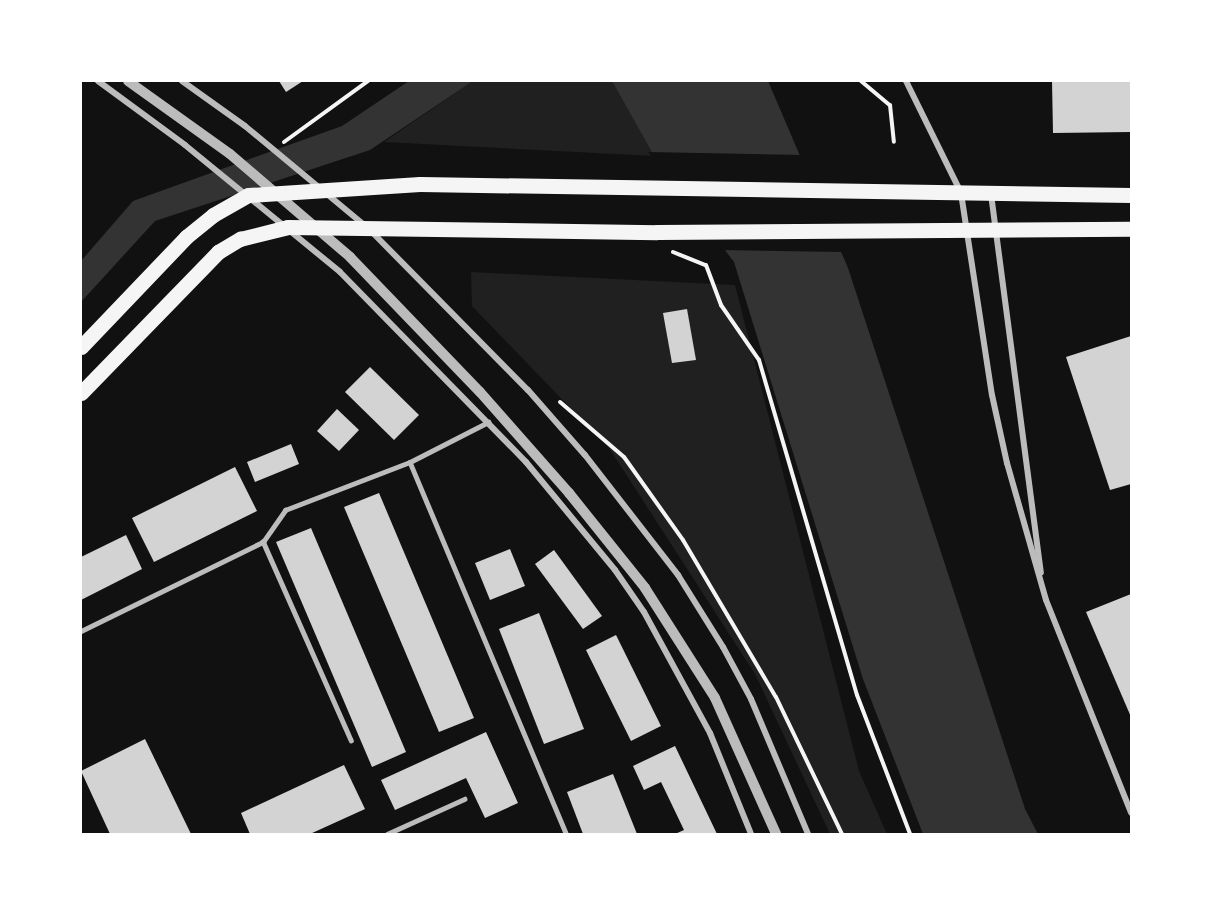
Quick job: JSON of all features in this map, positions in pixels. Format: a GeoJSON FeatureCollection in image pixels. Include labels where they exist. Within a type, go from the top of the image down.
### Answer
{"type":"FeatureCollection","features":[{"type":"Feature","properties":{"kind":"main road"},"geometry":{"type":"LineString","coordinates":[[81,347],[186,237],[213,215],[248,195],[319,188],[420,184],[1131,195]]}},
{"type":"Feature","properties":{"kind":"main road"},"geometry":{"type":"LineString","coordinates":[[81,393],[218,252],[240,239],[288,227],[657,232],[890,228],[1131,229]]}},
{"type":"Feature","properties":{"kind":"street"},"geometry":{"type":"LineString","coordinates":[[98,81],[248,195],[340,272],[488,422],[568,513],[644,612],[710,733],[750,834]]}},
{"type":"Feature","properties":{"kind":"street"},"geometry":{"type":"LineString","coordinates":[[128,81],[230,154],[350,257],[480,392],[569,493],[645,588],[716,699],[776,834]]}},
{"type":"Feature","properties":{"kind":"street"},"geometry":{"type":"LineString","coordinates":[[182,81],[245,126],[368,228],[528,390],[650,537],[689,593],[745,689],[808,834]]}},
{"type":"Feature","properties":{"kind":"street"},"geometry":{"type":"LineString","coordinates":[[906,81],[961,193],[992,394],[1046,600],[1131,813]]}},
{"type":"Feature","properties":{"kind":"street"},"geometry":{"type":"LineString","coordinates":[[991,193],[998,229],[1025,466],[1046,600]]}},
{"type":"Feature","properties":{"kind":"lane"},"geometry":{"type":"LineString","coordinates":[[81,631],[263,542],[285,510],[410,462],[488,422]]}},
{"type":"Feature","properties":{"kind":"lane"},"geometry":{"type":"LineString","coordinates":[[410,462],[566,834]]}},
{"type":"Feature","properties":{"kind":"lane"},"geometry":{"type":"LineString","coordinates":[[263,542],[351,741]]}},
{"type":"Feature","properties":{"kind":"lane"},"geometry":{"type":"LineString","coordinates":[[387,834],[464,798]]}},
{"type":"Feature","properties":{"kind":"path"},"geometry":{"type":"LineString","coordinates":[[861,81],[890,105],[894,142]]}},
{"type":"Feature","properties":{"kind":"path"},"geometry":{"type":"LineString","coordinates":[[665,249],[706,265],[721,305],[759,360],[856,695],[910,834]]}},
{"type":"Feature","properties":{"kind":"shaded area"},"geometry":{"type":"Polygon","coordinates":[[[409,81],[473,81],[370,150],[155,221],[81,302],[81,261],[133,201],[342,126],[409,81]]]}},
{"type":"Feature","properties":{"kind":"shaded area"},"geometry":{"type":"Polygon","coordinates":[[[473,81],[612,81],[654,156],[384,142],[473,81]]]}},
{"type":"Feature","properties":{"kind":"shaded area"},"geometry":{"type":"Polygon","coordinates":[[[612,81],[768,81],[848,268],[1025,809],[1038,834],[923,834],[863,679],[734,262],[654,156],[612,81]]]}},
{"type":"Feature","properties":{"kind":"shaded area"},"geometry":{"type":"Polygon","coordinates":[[[471,272],[735,285],[859,771],[887,834],[830,834],[755,674],[609,448],[472,306],[471,272]]]}},
{"type":"Feature","properties":{"kind":"pier"},"geometry":{"type":"Polygon","coordinates":[[[648,152],[803,155],[844,252],[721,250],[648,152]]]}},
{"type":"Feature","properties":{"kind":"building"},"geometry":{"type":"Polygon","coordinates":[[[279,81],[303,81],[286,92],[279,81]]]}},
{"type":"Feature","properties":{"kind":"building"},"geometry":{"type":"Polygon","coordinates":[[[1052,81],[1131,81],[1131,132],[1053,133],[1052,81]]]}},
{"type":"Feature","properties":{"kind":"building"},"geometry":{"type":"Polygon","coordinates":[[[687,309],[696,360],[672,363],[663,313],[687,309]]]}},
{"type":"Feature","properties":{"kind":"building"},"geometry":{"type":"Polygon","coordinates":[[[1131,336],[1131,484],[1110,490],[1066,357],[1131,336]]]}},
{"type":"Feature","properties":{"kind":"building"},"geometry":{"type":"Polygon","coordinates":[[[370,367],[419,415],[394,440],[345,392],[370,367]]]}},
{"type":"Feature","properties":{"kind":"building"},"geometry":{"type":"Polygon","coordinates":[[[337,409],[359,430],[339,451],[317,431],[337,409]]]}},
{"type":"Feature","properties":{"kind":"building"},"geometry":{"type":"Polygon","coordinates":[[[291,444],[299,464],[255,482],[247,462],[291,444]]]}},
{"type":"Feature","properties":{"kind":"building"},"geometry":{"type":"Polygon","coordinates":[[[235,467],[257,511],[154,562],[132,518],[235,467]]]}},
{"type":"Feature","properties":{"kind":"building"},"geometry":{"type":"Polygon","coordinates":[[[379,493],[474,718],[439,732],[344,507],[379,493]]]}},
{"type":"Feature","properties":{"kind":"building"},"geometry":{"type":"Polygon","coordinates":[[[311,528],[406,752],[372,767],[276,542],[311,528]]]}},
{"type":"Feature","properties":{"kind":"building"},"geometry":{"type":"Polygon","coordinates":[[[126,535],[142,569],[81,600],[81,557],[126,535]]]}},
{"type":"Feature","properties":{"kind":"building"},"geometry":{"type":"Polygon","coordinates":[[[510,549],[525,586],[490,600],[475,563],[510,549]]]}},
{"type":"Feature","properties":{"kind":"building"},"geometry":{"type":"Polygon","coordinates":[[[554,550],[602,616],[583,629],[535,564],[554,550]]]}},
{"type":"Feature","properties":{"kind":"building"},"geometry":{"type":"Polygon","coordinates":[[[1131,594],[1131,717],[1086,612],[1131,594]]]}},
{"type":"Feature","properties":{"kind":"building"},"geometry":{"type":"Polygon","coordinates":[[[539,613],[584,729],[544,744],[499,629],[539,613]]]}},
{"type":"Feature","properties":{"kind":"building"},"geometry":{"type":"Polygon","coordinates":[[[616,635],[661,726],[631,741],[586,650],[616,635]]]}},
{"type":"Feature","properties":{"kind":"building"},"geometry":{"type":"Polygon","coordinates":[[[486,732],[518,803],[485,818],[466,778],[395,810],[381,780],[486,732]]]}},
{"type":"Feature","properties":{"kind":"building"},"geometry":{"type":"Polygon","coordinates":[[[145,739],[191,834],[110,834],[81,771],[145,739]]]}},
{"type":"Feature","properties":{"kind":"building"},"geometry":{"type":"Polygon","coordinates":[[[675,746],[717,834],[675,834],[684,830],[661,782],[644,790],[633,766],[675,746]]]}},
{"type":"Feature","properties":{"kind":"building"},"geometry":{"type":"Polygon","coordinates":[[[344,765],[365,809],[310,834],[250,834],[241,813],[344,765]]]}},
{"type":"Feature","properties":{"kind":"building"},"geometry":{"type":"Polygon","coordinates":[[[613,774],[637,834],[583,834],[567,792],[613,774]]]}}]}
